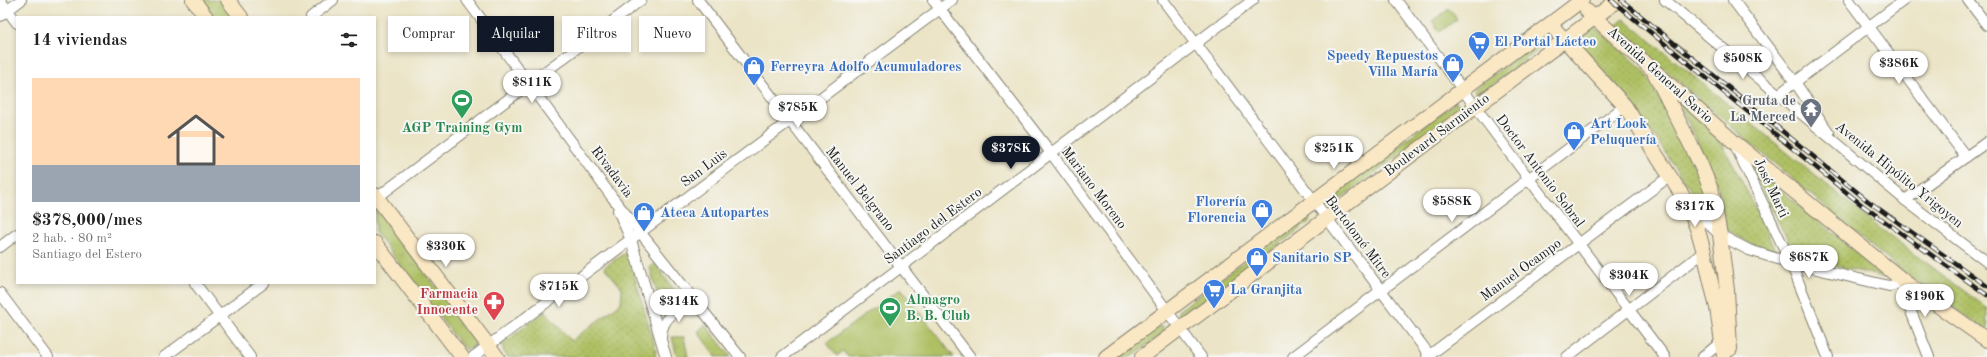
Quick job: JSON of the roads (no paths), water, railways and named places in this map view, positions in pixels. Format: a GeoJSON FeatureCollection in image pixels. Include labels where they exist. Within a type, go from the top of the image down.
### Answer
{"type":"FeatureCollection","features":[{"type":"Feature","properties":{"kind":"main road"},"geometry":{"type":"LineString","coordinates":[[193,0],[205,16]]}},
{"type":"Feature","properties":{"kind":"main road"},"geometry":{"type":"LineString","coordinates":[[228,0],[240,16]]}},
{"type":"Feature","properties":{"kind":"main road","name":"Boulevard Sarmiento"},"geometry":{"type":"LineString","coordinates":[[1142,357],[1618,0]]}},
{"type":"Feature","properties":{"kind":"main road","name":"Boulevard Sarmiento"},"geometry":{"type":"LineString","coordinates":[[1106,357],[1579,2]]}},
{"type":"Feature","properties":{"kind":"main road","name":"Avenida General Savio"},"geometry":{"type":"LineString","coordinates":[[1579,2],[1734,142],[1906,283],[1987,340]]}},
{"type":"Feature","properties":{"kind":"main road"},"geometry":{"type":"LineString","coordinates":[[1550,24],[1563,41],[1624,106],[1687,203],[1698,231],[1704,252],[1730,357]]}},
{"type":"Feature","properties":{"kind":"main road"},"geometry":{"type":"LineString","coordinates":[[1651,66],[1708,180],[1714,202],[1727,290],[1724,357]]}},
{"type":"Feature","properties":{"kind":"main road"},"geometry":{"type":"LineString","coordinates":[[376,197],[492,352]]}},
{"type":"Feature","properties":{"kind":"main road"},"geometry":{"type":"LineString","coordinates":[[376,244],[462,357]]}},
{"type":"Feature","properties":{"kind":"street"},"geometry":{"type":"LineString","coordinates":[[0,0],[4,13],[16,21]]}},
{"type":"Feature","properties":{"kind":"street"},"geometry":{"type":"LineString","coordinates":[[4,13],[21,0]]}},
{"type":"Feature","properties":{"kind":"street"},"geometry":{"type":"LineString","coordinates":[[312,16],[333,0]]}},
{"type":"Feature","properties":{"kind":"street","name":"Rivadavia"},"geometry":{"type":"LineString","coordinates":[[467,0],[530,83],[612,197],[740,357]]}},
{"type":"Feature","properties":{"kind":"street"},"geometry":{"type":"LineString","coordinates":[[376,197],[641,0]]}},
{"type":"Feature","properties":{"kind":"street","name":"Manuel Belgrano"},"geometry":{"type":"LineString","coordinates":[[698,0],[903,267],[970,357]]}},
{"type":"Feature","properties":{"kind":"street","name":"Mariano Moreno"},"geometry":{"type":"LineString","coordinates":[[933,0],[1051,153],[1201,357]]}},
{"type":"Feature","properties":{"kind":"street","name":"San Luis"},"geometry":{"type":"LineString","coordinates":[[473,357],[492,352],[641,232],[952,0]]}},
{"type":"Feature","properties":{"kind":"street","name":"Bartolomé Mitre"},"geometry":{"type":"LineString","coordinates":[[1163,0],[1429,356]]}},
{"type":"Feature","properties":{"kind":"street","name":"Santiago del Estero"},"geometry":{"type":"LineString","coordinates":[[782,357],[903,267],[1253,0]]}},
{"type":"Feature","properties":{"kind":"street","name":"Doctor Antonio Sobral"},"geometry":{"type":"LineString","coordinates":[[1396,0],[1529,179],[1665,357]]}},
{"type":"Feature","properties":{"kind":"street","name":"Avenida Hipólito Yrigoyen"},"geometry":{"type":"LineString","coordinates":[[1665,0],[1778,96],[1905,200],[1987,262]]}},
{"type":"Feature","properties":{"kind":"street"},"geometry":{"type":"LineString","coordinates":[[1734,0],[1795,82],[1836,143]]}},
{"type":"Feature","properties":{"kind":"street"},"geometry":{"type":"LineString","coordinates":[[1849,0],[1966,157]]}},
{"type":"Feature","properties":{"kind":"street"},"geometry":{"type":"LineString","coordinates":[[1778,96],[1904,0]]}},
{"type":"Feature","properties":{"kind":"street"},"geometry":{"type":"LineString","coordinates":[[1968,0],[1987,25]]}},
{"type":"Feature","properties":{"kind":"street"},"geometry":{"type":"LineString","coordinates":[[1293,357],[1624,106]]}},
{"type":"Feature","properties":{"kind":"street","name":"José Marti"},"geometry":{"type":"LineString","coordinates":[[1734,142],[1791,263],[1828,357]]}},
{"type":"Feature","properties":{"kind":"street"},"geometry":{"type":"LineString","coordinates":[[1905,200],[1987,142]]}},
{"type":"Feature","properties":{"kind":"street","name":"Manuel Ocampo"},"geometry":{"type":"LineString","coordinates":[[1429,356],[1670,176]]}},
{"type":"Feature","properties":{"kind":"street"},"geometry":{"type":"LineString","coordinates":[[612,197],[631,240],[666,357]]}},
{"type":"Feature","properties":{"kind":"street"},"geometry":{"type":"LineString","coordinates":[[1687,203],[1699,217],[1720,235],[1749,250],[1791,263],[1889,286],[1906,283],[1908,304],[1928,357]]}},
{"type":"Feature","properties":{"kind":"street"},"geometry":{"type":"LineString","coordinates":[[0,247],[16,235]]}},
{"type":"Feature","properties":{"kind":"street"},"geometry":{"type":"LineString","coordinates":[[1567,357],[1629,311],[1704,252]]}},
{"type":"Feature","properties":{"kind":"street"},"geometry":{"type":"LineString","coordinates":[[196,284],[250,357]]}},
{"type":"Feature","properties":{"kind":"street"},"geometry":{"type":"LineString","coordinates":[[164,357],[263,284]]}},
{"type":"Feature","properties":{"kind":"street"},"geometry":{"type":"LineString","coordinates":[[0,294],[48,357]]}},
{"type":"Feature","properties":{"kind":"street"},"geometry":{"type":"LineString","coordinates":[[661,342],[661,330],[664,322],[676,310],[685,307],[694,307],[702,310]]}},
{"type":"Feature","properties":{"kind":"street"},"geometry":{"type":"LineString","coordinates":[[1703,357],[1726,338]]}},
{"type":"Feature","properties":{"kind":"railway"},"geometry":{"type":"LineString","coordinates":[[1611,0],[1862,205],[1987,295]]}},
{"type":"Feature","properties":{"kind":"railway"},"geometry":{"type":"LineString","coordinates":[[1621,0],[1868,201],[1987,286]]}},
{"type":"Feature","properties":{"kind":"place","name":"El Portal Lácteo"},"geometry":{"type":"Point","coordinates":[1479,62]}},
{"type":"Feature","properties":{"kind":"place","name":"Speedy Repuestos Villa María"},"geometry":{"type":"Point","coordinates":[1453,84]}},
{"type":"Feature","properties":{"kind":"place","name":"Ferreyra Adolfo Acumuladores"},"geometry":{"type":"Point","coordinates":[754,86]}},
{"type":"Feature","properties":{"kind":"place","name":"AGP Training Gym"},"geometry":{"type":"Point","coordinates":[462,120]}},
{"type":"Feature","properties":{"kind":"place","name":"Gruta de La Merced"},"geometry":{"type":"Point","coordinates":[1811,128]}},
{"type":"Feature","properties":{"kind":"place","name":"Art Look Peluquería"},"geometry":{"type":"Point","coordinates":[1574,152]}},
{"type":"Feature","properties":{"kind":"place","name":"Florería Florencia"},"geometry":{"type":"Point","coordinates":[1262,230]}},
{"type":"Feature","properties":{"kind":"place","name":"Ateca Autopartes"},"geometry":{"type":"Point","coordinates":[644,232]}},
{"type":"Feature","properties":{"kind":"place","name":"Sanitario SP"},"geometry":{"type":"Point","coordinates":[1257,278]}},
{"type":"Feature","properties":{"kind":"place","name":"La Granjita"},"geometry":{"type":"Point","coordinates":[1214,310]}},
{"type":"Feature","properties":{"kind":"place","name":"Farmacia Innocente"},"geometry":{"type":"Point","coordinates":[494,322]}},
{"type":"Feature","properties":{"kind":"place","name":"Almagro B. B. Club"},"geometry":{"type":"Point","coordinates":[890,328]}}]}
